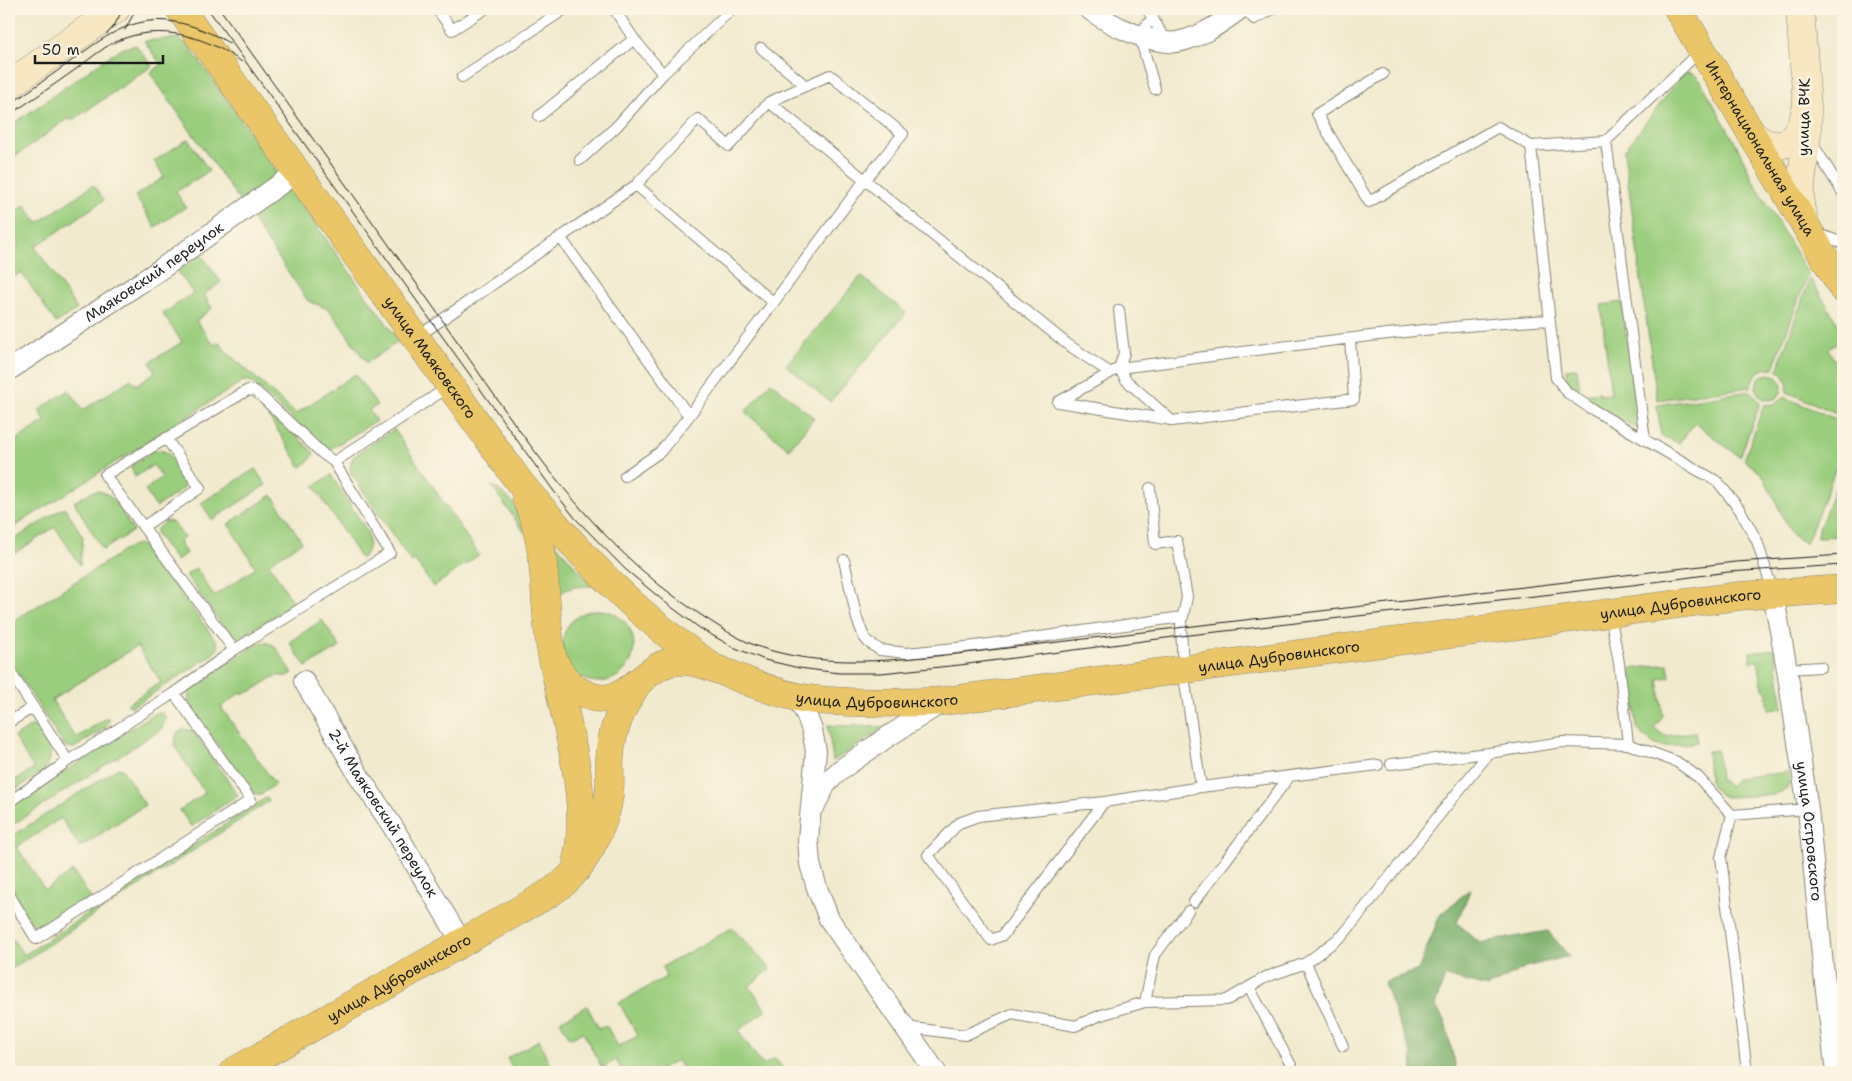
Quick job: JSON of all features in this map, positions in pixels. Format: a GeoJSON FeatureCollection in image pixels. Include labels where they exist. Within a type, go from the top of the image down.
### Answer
{"type":"FeatureCollection","features":[{"type":"Feature","properties":{"kind":"main road"},"geometry":{"type":"LineString","coordinates":[[9,85],[116,9]]}},
{"type":"Feature","properties":{"kind":"main road","name":"улица Маяковского"},"geometry":{"type":"LineString","coordinates":[[180,9],[520,483],[554,523],[622,594],[681,646],[719,670]]}},
{"type":"Feature","properties":{"kind":"main road","name":"Интернациональная улица"},"geometry":{"type":"LineString","coordinates":[[1678,9],[1843,289]]}},
{"type":"Feature","properties":{"kind":"main road","name":"улица ВЧК"},"geometry":{"type":"LineString","coordinates":[[1800,9],[1807,106],[1800,194],[1800,206],[1805,225]]}},
{"type":"Feature","properties":{"kind":"main road"},"geometry":{"type":"LineString","coordinates":[[1750,133],[1768,145],[1783,145],[1790,141],[1803,123],[1807,106]]}},
{"type":"Feature","properties":{"kind":"main road"},"geometry":{"type":"LineString","coordinates":[[520,483],[536,523],[543,565],[550,642],[572,752],[581,818],[581,837],[577,859],[565,882]]}},
{"type":"Feature","properties":{"kind":"main road","name":"улица Дубровинского"},"geometry":{"type":"LineString","coordinates":[[719,670],[767,689],[816,700],[895,704],[944,701],[1610,613],[1773,593],[1843,589]]}},
{"type":"Feature","properties":{"kind":"main road"},"geometry":{"type":"LineString","coordinates":[[554,661],[565,681],[574,688],[594,697],[612,698],[628,691],[658,668],[669,663],[680,661],[704,664],[719,670]]}},
{"type":"Feature","properties":{"kind":"main road"},"geometry":{"type":"LineString","coordinates":[[565,882],[584,858],[600,825],[609,797],[613,733],[625,703],[637,684]]}},
{"type":"Feature","properties":{"kind":"main road","name":"улица Дубровинского"},"geometry":{"type":"LineString","coordinates":[[233,1072],[539,899],[565,882]]}},
{"type":"Feature","properties":{"kind":"street"},"geometry":{"type":"LineString","coordinates":[[1089,9],[1106,22],[1167,42],[1174,42],[1203,34],[1240,9]]}},
{"type":"Feature","properties":{"kind":"street","name":"Маяковский переулок"},"geometry":{"type":"LineString","coordinates":[[9,370],[161,269],[297,172]]}},
{"type":"Feature","properties":{"kind":"street","name":"улица Островского"},"geometry":{"type":"LineString","coordinates":[[1773,593],[1787,669],[1808,808],[1823,966],[1836,1072]]}},
{"type":"Feature","properties":{"kind":"street","name":"2-й Маяковский переулок"},"geometry":{"type":"LineString","coordinates":[[304,681],[359,776],[393,827],[462,943]]}},
{"type":"Feature","properties":{"kind":"street"},"geometry":{"type":"LineString","coordinates":[[796,697],[806,714],[816,750],[808,840],[810,864],[817,888],[829,919],[936,1072]]}},
{"type":"Feature","properties":{"kind":"street"},"geometry":{"type":"LineString","coordinates":[[810,816],[819,794],[840,770],[944,701]]}},
{"type":"Feature","properties":{"kind":"lane"},"geometry":{"type":"LineString","coordinates":[[437,9],[452,30],[485,9]]}},
{"type":"Feature","properties":{"kind":"lane"},"geometry":{"type":"LineString","coordinates":[[462,77],[565,9]]}},
{"type":"Feature","properties":{"kind":"lane"},"geometry":{"type":"LineString","coordinates":[[614,9],[634,39],[662,74]]}},
{"type":"Feature","properties":{"kind":"lane"},"geometry":{"type":"LineString","coordinates":[[580,160],[617,126],[662,74],[732,9]]}},
{"type":"Feature","properties":{"kind":"lane"},"geometry":{"type":"LineString","coordinates":[[1245,9],[1254,19],[1273,9]]}},
{"type":"Feature","properties":{"kind":"lane"},"geometry":{"type":"LineString","coordinates":[[1155,89],[1138,34],[1150,13],[1167,42]]}},
{"type":"Feature","properties":{"kind":"lane"},"geometry":{"type":"LineString","coordinates":[[539,116],[634,39]]}},
{"type":"Feature","properties":{"kind":"lane"},"geometry":{"type":"LineString","coordinates":[[761,48],[806,86]]}},
{"type":"Feature","properties":{"kind":"lane"},"geometry":{"type":"LineString","coordinates":[[1383,74],[1317,114],[1369,202],[1498,127],[1531,146],[1606,141],[1701,50]]}},
{"type":"Feature","properties":{"kind":"lane"},"geometry":{"type":"LineString","coordinates":[[416,337],[636,185],[698,119],[729,146],[769,102],[830,75],[902,134],[864,181],[689,416],[660,452],[625,476]]}},
{"type":"Feature","properties":{"kind":"lane"},"geometry":{"type":"LineString","coordinates":[[769,102],[1067,344],[1109,372]]}},
{"type":"Feature","properties":{"kind":"lane"},"geometry":{"type":"LineString","coordinates":[[1806,133],[1843,193]]}},
{"type":"Feature","properties":{"kind":"lane"},"geometry":{"type":"LineString","coordinates":[[1606,141],[1645,440]]}},
{"type":"Feature","properties":{"kind":"lane"},"geometry":{"type":"LineString","coordinates":[[1531,146],[1556,378],[1568,394],[1718,482],[1740,510],[1757,541],[1773,593]]}},
{"type":"Feature","properties":{"kind":"lane"},"geometry":{"type":"LineString","coordinates":[[636,185],[773,302]]}},
{"type":"Feature","properties":{"kind":"lane"},"geometry":{"type":"LineString","coordinates":[[1805,225],[1816,234],[1843,242]]}},
{"type":"Feature","properties":{"kind":"lane"},"geometry":{"type":"LineString","coordinates":[[560,238],[689,416]]}},
{"type":"Feature","properties":{"kind":"lane"},"geometry":{"type":"LineString","coordinates":[[1119,310],[1124,354],[1119,368],[1126,380],[1172,421]]}},
{"type":"Feature","properties":{"kind":"lane"},"geometry":{"type":"LineString","coordinates":[[1350,339],[1354,399],[1172,421],[1058,402],[1119,368],[1350,339],[1463,325],[1549,320]]}},
{"type":"Feature","properties":{"kind":"lane"},"geometry":{"type":"LineString","coordinates":[[334,462],[451,386]]}},
{"type":"Feature","properties":{"kind":"lane"},"geometry":{"type":"LineString","coordinates":[[9,802],[68,761],[174,693],[234,650],[390,553],[334,462],[255,391],[248,390],[105,475],[234,650]]}},
{"type":"Feature","properties":{"kind":"lane"},"geometry":{"type":"LineString","coordinates":[[143,527],[200,488],[166,438]]}},
{"type":"Feature","properties":{"kind":"lane"},"geometry":{"type":"LineString","coordinates":[[1150,488],[1155,544],[1177,541],[1187,597],[1182,617],[1183,670],[1201,787]]}},
{"type":"Feature","properties":{"kind":"lane"},"geometry":{"type":"LineString","coordinates":[[844,560],[857,619],[864,637],[880,650],[907,653],[975,646],[1182,617]]}},
{"type":"Feature","properties":{"kind":"lane"},"geometry":{"type":"LineString","coordinates":[[1610,613],[1619,664],[1628,744]]}},
{"type":"Feature","properties":{"kind":"lane"},"geometry":{"type":"LineString","coordinates":[[1787,669],[1822,668]]}},
{"type":"Feature","properties":{"kind":"lane"},"geometry":{"type":"LineString","coordinates":[[9,670],[68,761]]}},
{"type":"Feature","properties":{"kind":"lane"},"geometry":{"type":"LineString","coordinates":[[9,894],[36,939],[251,800],[174,693]]}},
{"type":"Feature","properties":{"kind":"lane"},"geometry":{"type":"LineString","coordinates":[[9,722],[32,708]]}},
{"type":"Feature","properties":{"kind":"lane"},"geometry":{"type":"LineString","coordinates":[[1391,764],[1489,753],[1562,742],[1628,744],[1677,762],[1698,777],[1732,815]]}},
{"type":"Feature","properties":{"kind":"lane"},"geometry":{"type":"LineString","coordinates":[[904,1027],[965,1034],[1012,1014],[1076,1026],[1101,1015],[1145,1002],[1227,1000],[1266,977],[1306,963],[1344,935],[1489,753]]}},
{"type":"Feature","properties":{"kind":"lane"},"geometry":{"type":"LineString","coordinates":[[1104,802],[1003,935],[991,940],[928,854],[959,823],[978,816],[1104,802],[1201,787],[1378,765]]}},
{"type":"Feature","properties":{"kind":"lane"},"geometry":{"type":"LineString","coordinates":[[1145,1002],[1155,955],[1289,777]]}},
{"type":"Feature","properties":{"kind":"lane"},"geometry":{"type":"LineString","coordinates":[[1732,815],[1808,808]]}},
{"type":"Feature","properties":{"kind":"lane"},"geometry":{"type":"LineString","coordinates":[[1732,815],[1721,857],[1746,1072]]}},
{"type":"Feature","properties":{"kind":"lane"},"geometry":{"type":"LineString","coordinates":[[1306,963],[1342,1046]]}},
{"type":"Feature","properties":{"kind":"lane"},"geometry":{"type":"LineString","coordinates":[[1249,987],[1292,1067]]}},
{"type":"Feature","properties":{"kind":"green space"},"geometry":{"type":"Polygon","coordinates":[[[178,38],[188,45],[278,173],[277,178],[242,204],[150,73],[161,65],[144,41],[178,38]]]}},
{"type":"Feature","properties":{"kind":"green space"},"geometry":{"type":"Polygon","coordinates":[[[136,45],[152,66],[73,120],[67,119],[12,159],[9,155],[9,127],[111,55],[124,48],[136,45]]]}},
{"type":"Feature","properties":{"kind":"green space"},"geometry":{"type":"Polygon","coordinates":[[[1684,73],[1694,74],[1700,80],[1735,142],[1753,180],[1808,274],[1773,368],[1765,369],[1755,375],[1751,387],[1657,400],[1624,151],[1684,73]]]}},
{"type":"Feature","properties":{"kind":"green space"},"geometry":{"type":"Polygon","coordinates":[[[188,139],[209,171],[176,192],[186,207],[155,227],[135,196],[164,177],[154,161],[188,139]]]}},
{"type":"Feature","properties":{"kind":"green space"},"geometry":{"type":"Polygon","coordinates":[[[93,185],[104,200],[35,247],[77,309],[56,323],[21,272],[9,281],[9,254],[19,246],[9,231],[9,216],[25,205],[38,223],[93,185]]]}},
{"type":"Feature","properties":{"kind":"green space"},"geometry":{"type":"Polygon","coordinates":[[[287,190],[293,193],[399,341],[367,363],[329,309],[308,301],[248,213],[287,190]]]}},
{"type":"Feature","properties":{"kind":"green space"},"geometry":{"type":"Polygon","coordinates":[[[200,253],[221,282],[204,295],[212,308],[196,321],[214,345],[219,343],[296,414],[355,374],[377,405],[369,410],[376,421],[327,451],[255,385],[250,381],[243,381],[9,530],[9,445],[45,421],[39,410],[69,390],[83,410],[131,379],[136,385],[155,372],[150,362],[182,342],[163,314],[193,293],[176,269],[200,253]]]}},
{"type":"Feature","properties":{"kind":"green space"},"geometry":{"type":"Polygon","coordinates":[[[861,276],[906,313],[830,402],[786,365],[861,276]]]}},
{"type":"Feature","properties":{"kind":"green space"},"geometry":{"type":"Polygon","coordinates":[[[1810,278],[1843,332],[1843,340],[1828,349],[1843,374],[1843,416],[1787,392],[1786,379],[1777,370],[1810,278]]]}},
{"type":"Feature","properties":{"kind":"green space"},"geometry":{"type":"Polygon","coordinates":[[[1622,302],[1638,429],[1572,392],[1567,383],[1566,369],[1577,368],[1580,394],[1600,392],[1600,395],[1611,394],[1601,305],[1622,302]]]}},
{"type":"Feature","properties":{"kind":"green space"},"geometry":{"type":"Polygon","coordinates":[[[1769,374],[1778,378],[1782,387],[1778,396],[1769,400],[1760,396],[1756,387],[1760,378],[1769,374]]]}},
{"type":"Feature","properties":{"kind":"green space"},"geometry":{"type":"Polygon","coordinates":[[[771,382],[814,418],[789,449],[745,412],[771,382]]]}},
{"type":"Feature","properties":{"kind":"green space"},"geometry":{"type":"Polygon","coordinates":[[[1751,391],[1760,403],[1740,457],[1695,423],[1679,443],[1661,436],[1657,405],[1751,391]]]}},
{"type":"Feature","properties":{"kind":"green space"},"geometry":{"type":"Polygon","coordinates":[[[256,397],[314,453],[310,460],[301,467],[256,397]]]}},
{"type":"Feature","properties":{"kind":"green space"},"geometry":{"type":"Polygon","coordinates":[[[1784,397],[1843,422],[1843,450],[1806,544],[1792,535],[1762,474],[1744,460],[1764,405],[1775,404],[1784,397]]]}},
{"type":"Feature","properties":{"kind":"green space"},"geometry":{"type":"Polygon","coordinates":[[[394,429],[479,555],[433,587],[415,560],[411,562],[351,473],[350,467],[353,457],[394,429]]]}},
{"type":"Feature","properties":{"kind":"green space"},"geometry":{"type":"Polygon","coordinates":[[[154,450],[167,453],[175,461],[183,479],[183,489],[156,507],[145,490],[162,477],[153,465],[135,477],[131,468],[132,465],[154,450]]]}},
{"type":"Feature","properties":{"kind":"green space"},"geometry":{"type":"Polygon","coordinates":[[[1843,467],[1843,536],[1816,537],[1843,467]]]}},
{"type":"Feature","properties":{"kind":"green space"},"geometry":{"type":"Polygon","coordinates":[[[255,469],[266,485],[212,520],[201,503],[255,469]]]}},
{"type":"Feature","properties":{"kind":"green space"},"geometry":{"type":"Polygon","coordinates":[[[331,475],[367,531],[368,546],[366,553],[361,559],[314,486],[331,475]]]}},
{"type":"Feature","properties":{"kind":"green space"},"geometry":{"type":"Polygon","coordinates":[[[491,485],[514,504],[521,517],[525,532],[523,531],[491,485]]]}},
{"type":"Feature","properties":{"kind":"green space"},"geometry":{"type":"Polygon","coordinates":[[[95,491],[108,495],[118,505],[133,531],[103,550],[74,502],[95,491]]]}},
{"type":"Feature","properties":{"kind":"green space"},"geometry":{"type":"Polygon","coordinates":[[[272,495],[302,542],[269,563],[294,604],[238,638],[227,632],[186,575],[196,568],[214,596],[256,568],[228,524],[272,495]]]}},
{"type":"Feature","properties":{"kind":"green space"},"geometry":{"type":"Polygon","coordinates":[[[61,509],[66,509],[83,537],[80,565],[55,527],[9,557],[9,543],[61,509]]]}},
{"type":"Feature","properties":{"kind":"green space"},"geometry":{"type":"Polygon","coordinates":[[[165,521],[174,524],[184,538],[179,542],[186,553],[176,561],[157,535],[156,530],[165,521]]]}},
{"type":"Feature","properties":{"kind":"green space"},"geometry":{"type":"Polygon","coordinates":[[[553,541],[593,586],[575,587],[559,594],[553,541]]]}},
{"type":"Feature","properties":{"kind":"green space"},"geometry":{"type":"Polygon","coordinates":[[[138,544],[149,551],[214,638],[218,648],[212,655],[132,707],[127,704],[161,682],[137,646],[52,700],[76,738],[108,717],[109,720],[106,727],[74,748],[64,746],[9,659],[9,624],[131,546],[138,544]]]}},
{"type":"Feature","properties":{"kind":"green space"},"geometry":{"type":"Polygon","coordinates":[[[598,610],[618,616],[628,626],[634,646],[628,666],[618,676],[598,682],[578,676],[568,666],[562,646],[568,626],[578,616],[598,610]]]}},
{"type":"Feature","properties":{"kind":"green space"},"geometry":{"type":"Polygon","coordinates":[[[322,620],[340,647],[306,667],[289,642],[322,620]]]}},
{"type":"Feature","properties":{"kind":"green space"},"geometry":{"type":"Polygon","coordinates":[[[263,642],[274,645],[293,673],[287,676],[277,676],[250,692],[240,693],[221,707],[275,784],[261,795],[253,793],[189,706],[188,696],[196,684],[263,642]]]}},
{"type":"Feature","properties":{"kind":"green space"},"geometry":{"type":"Polygon","coordinates":[[[1775,649],[1783,708],[1769,710],[1767,696],[1769,694],[1763,689],[1758,661],[1751,662],[1750,652],[1775,649]]]}},
{"type":"Feature","properties":{"kind":"green space"},"geometry":{"type":"Polygon","coordinates":[[[1668,664],[1670,677],[1658,679],[1663,716],[1654,728],[1665,736],[1695,732],[1697,742],[1663,747],[1644,737],[1637,728],[1630,669],[1668,664]]]}},
{"type":"Feature","properties":{"kind":"green space"},"geometry":{"type":"Polygon","coordinates":[[[159,712],[166,719],[161,729],[9,827],[9,808],[159,712]]]}},
{"type":"Feature","properties":{"kind":"green space"},"geometry":{"type":"Polygon","coordinates":[[[828,725],[886,727],[833,761],[828,725]]]}},
{"type":"Feature","properties":{"kind":"green space"},"geometry":{"type":"Polygon","coordinates":[[[32,726],[42,732],[49,745],[50,758],[48,765],[45,770],[9,794],[9,784],[34,769],[14,737],[32,726]]]}},
{"type":"Feature","properties":{"kind":"green space"},"geometry":{"type":"Polygon","coordinates":[[[184,729],[193,731],[238,795],[191,827],[180,810],[205,793],[174,745],[177,733],[184,729]]]}},
{"type":"Feature","properties":{"kind":"green space"},"geometry":{"type":"Polygon","coordinates":[[[1717,750],[1720,779],[1730,787],[1737,778],[1789,772],[1790,783],[1786,790],[1774,795],[1725,797],[1719,794],[1711,784],[1707,751],[1717,750]]]}},
{"type":"Feature","properties":{"kind":"green space"},"geometry":{"type":"Polygon","coordinates":[[[118,768],[122,769],[145,805],[80,847],[61,818],[17,847],[45,890],[73,871],[91,898],[46,926],[40,927],[31,923],[9,888],[9,838],[118,768]]]}},
{"type":"Feature","properties":{"kind":"green space"},"geometry":{"type":"Polygon","coordinates":[[[267,797],[269,801],[10,970],[9,934],[24,955],[267,797]]]}},
{"type":"Feature","properties":{"kind":"green space"},"geometry":{"type":"Polygon","coordinates":[[[1471,888],[1457,923],[1480,943],[1548,931],[1569,956],[1526,967],[1488,987],[1445,976],[1435,1005],[1445,1022],[1457,1072],[1413,1072],[1412,1055],[1384,982],[1418,970],[1440,915],[1471,888]]]}},
{"type":"Feature","properties":{"kind":"green space"},"geometry":{"type":"Polygon","coordinates":[[[732,928],[771,969],[749,986],[766,1010],[738,1031],[763,1065],[775,1058],[785,1072],[684,1072],[677,1060],[656,1072],[623,1072],[616,1060],[602,1068],[583,1032],[570,1038],[560,1021],[587,1006],[599,1029],[606,1025],[618,1046],[638,1036],[619,1003],[666,977],[662,967],[732,928]]]}},
{"type":"Feature","properties":{"kind":"green space"},"geometry":{"type":"Polygon","coordinates":[[[539,1040],[553,1072],[514,1072],[507,1058],[539,1040]]]}},
{"type":"Feature","properties":{"kind":"tram line"},"geometry":{"type":"LineString","coordinates":[[107,34],[114,26],[123,9]]}},
{"type":"Feature","properties":{"kind":"tram line"},"geometry":{"type":"LineString","coordinates":[[125,30],[136,9]]}},
{"type":"Feature","properties":{"kind":"tram line"},"geometry":{"type":"LineString","coordinates":[[208,9],[575,518],[625,569],[666,603],[701,629],[733,647],[765,660],[799,668],[839,673],[881,673],[960,665],[1181,636],[1632,585],[1728,572],[1843,565]]}},
{"type":"Feature","properties":{"kind":"tram line"},"geometry":{"type":"LineString","coordinates":[[220,9],[517,427],[583,511],[620,550],[660,585],[719,627],[760,647],[792,656],[839,661],[910,658],[1735,562],[1843,555]]}},
{"type":"Feature","properties":{"kind":"tram line"},"geometry":{"type":"LineString","coordinates":[[9,105],[100,40],[132,25],[154,21],[177,22],[210,33],[231,44]]}},
{"type":"Feature","properties":{"kind":"tram line"},"geometry":{"type":"LineString","coordinates":[[9,115],[106,47],[123,39],[141,34],[159,32],[194,38],[211,44],[242,62]]}}]}
